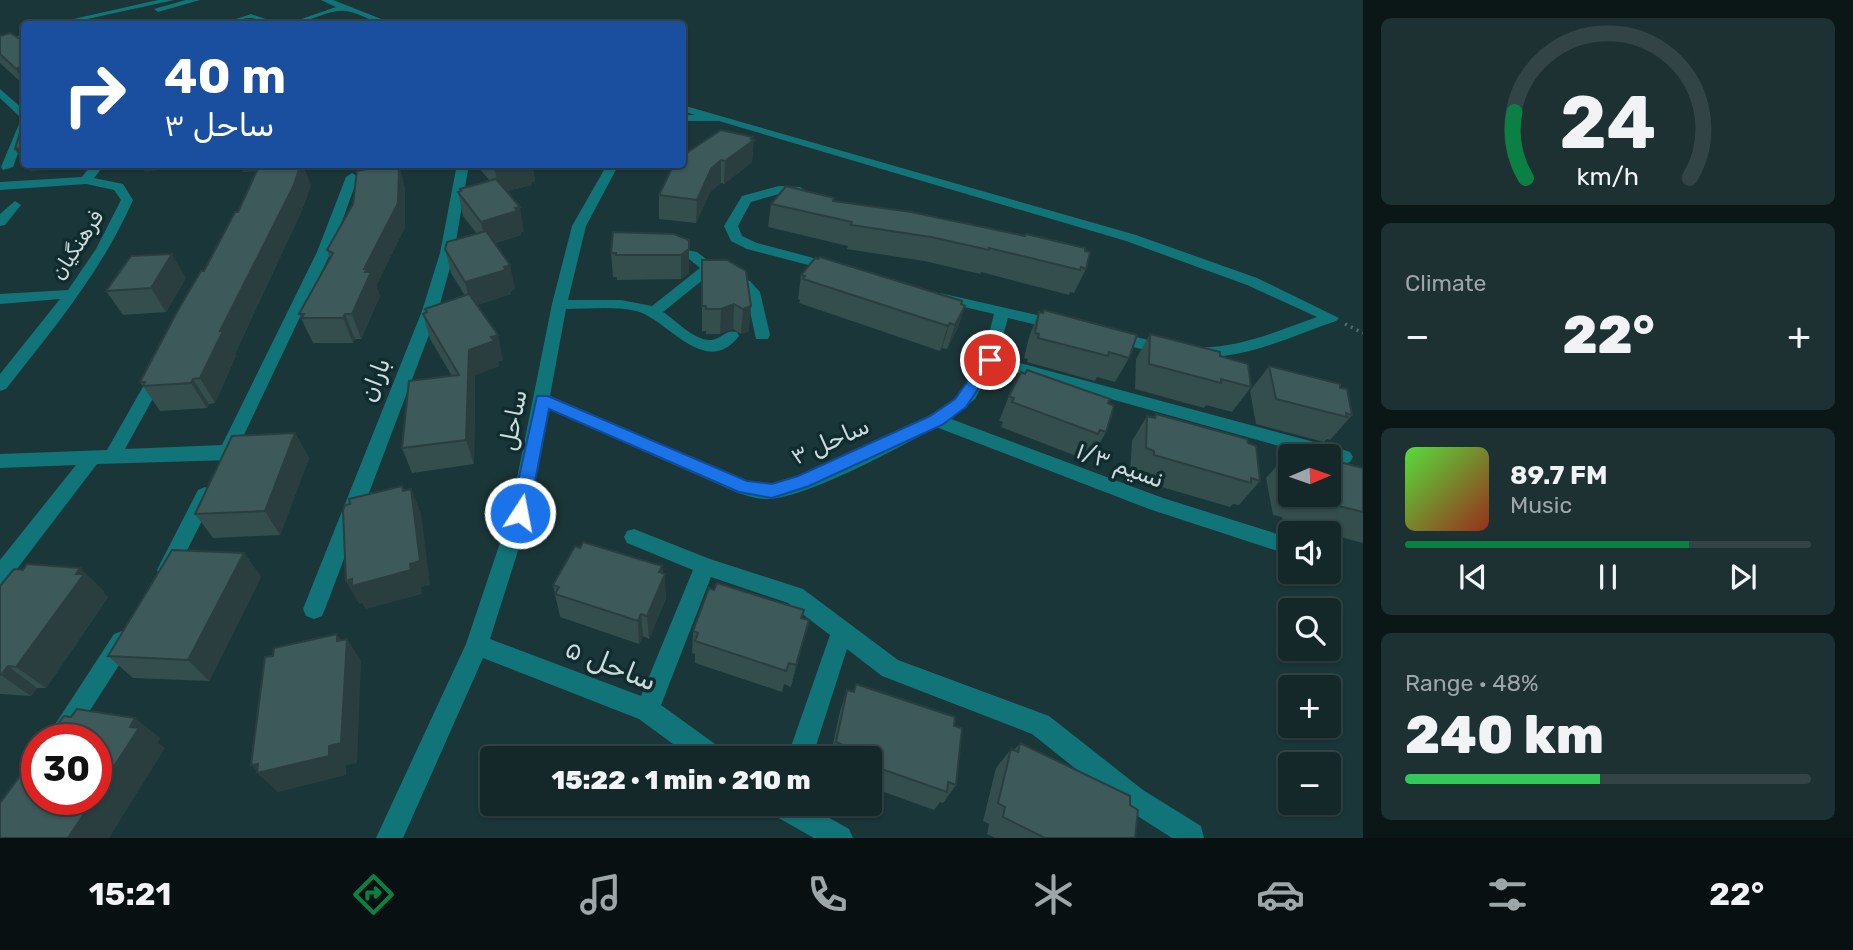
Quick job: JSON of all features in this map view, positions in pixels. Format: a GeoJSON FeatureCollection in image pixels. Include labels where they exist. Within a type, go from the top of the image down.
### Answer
{"type":"FeatureCollection","features":[{"type":"Feature","properties":{"kind":"street"},"geometry":{"type":"LineString","coordinates":[[69,21],[170,0]]}},
{"type":"Feature","properties":{"kind":"street"},"geometry":{"type":"LineString","coordinates":[[100,21],[196,0]]}},
{"type":"Feature","properties":{"kind":"street"},"geometry":{"type":"LineString","coordinates":[[310,1],[334,4],[382,21]]}},
{"type":"Feature","properties":{"kind":"street"},"geometry":{"type":"LineString","coordinates":[[297,21],[334,4]]}},
{"type":"Feature","properties":{"kind":"street"},"geometry":{"type":"LineString","coordinates":[[0,36],[21,32]]}},
{"type":"Feature","properties":{"kind":"street"},"geometry":{"type":"LineString","coordinates":[[0,43],[21,39]]}},
{"type":"Feature","properties":{"kind":"street"},"geometry":{"type":"LineString","coordinates":[[0,92],[21,112]]}},
{"type":"Feature","properties":{"kind":"street"},"geometry":{"type":"LineString","coordinates":[[686,109],[1143,240],[1232,271],[1331,318],[1243,346],[1211,352],[1179,351],[1098,334]]}},
{"type":"Feature","properties":{"kind":"street"},"geometry":{"type":"LineString","coordinates":[[686,118],[720,118]]}},
{"type":"Feature","properties":{"kind":"street"},"geometry":{"type":"LineString","coordinates":[[6,167],[21,131]]}},
{"type":"Feature","properties":{"kind":"street"},"geometry":{"type":"LineString","coordinates":[[86,180],[96,168]]}},
{"type":"Feature","properties":{"kind":"street","name":"باران"},"geometry":{"type":"LineString","coordinates":[[314,609],[430,311],[447,253],[462,168]]}},
{"type":"Feature","properties":{"kind":"street","name":"ساحل"},"geometry":{"type":"LineString","coordinates":[[389,838],[477,645],[520,513],[559,304],[579,226],[611,168]]}},
{"type":"Feature","properties":{"kind":"street"},"geometry":{"type":"LineString","coordinates":[[154,591],[228,452],[324,252],[352,177]]}},
{"type":"Feature","properties":{"kind":"street","name":"فرهنگیان"},"geometry":{"type":"LineString","coordinates":[[0,186],[86,180],[119,187],[127,200],[120,218],[72,293],[0,385]]}},
{"type":"Feature","properties":{"kind":"street"},"geometry":{"type":"LineString","coordinates":[[800,191],[779,190],[746,199],[731,226],[736,238],[752,246],[856,274]]}},
{"type":"Feature","properties":{"kind":"street"},"geometry":{"type":"LineString","coordinates":[[0,222],[15,205]]}},
{"type":"Feature","properties":{"kind":"street"},"geometry":{"type":"LineString","coordinates":[[654,250],[678,251],[692,255],[709,268],[745,284],[753,292],[762,335]]}},
{"type":"Feature","properties":{"kind":"street"},"geometry":{"type":"LineString","coordinates":[[652,313],[709,268]]}},
{"type":"Feature","properties":{"kind":"street"},"geometry":{"type":"LineString","coordinates":[[0,299],[72,293]]}},
{"type":"Feature","properties":{"kind":"street"},"geometry":{"type":"LineString","coordinates":[[927,293],[1071,328]]}},
{"type":"Feature","properties":{"kind":"street"},"geometry":{"type":"LineString","coordinates":[[559,304],[643,307],[703,346],[719,344],[731,336]]}},
{"type":"Feature","properties":{"kind":"street","name":"ساحل ۳"},"geometry":{"type":"LineString","coordinates":[[543,400],[745,488],[772,491],[803,481],[936,421],[961,403],[990,360],[1002,313]]}},
{"type":"Feature","properties":{"kind":"street"},"geometry":{"type":"LineString","coordinates":[[0,576],[103,456],[167,358]]}},
{"type":"Feature","properties":{"kind":"street"},"geometry":{"type":"LineString","coordinates":[[990,360],[1344,457]]}},
{"type":"Feature","properties":{"kind":"street","name":"نسیم ۱/۳"},"geometry":{"type":"LineString","coordinates":[[936,421],[1107,488],[1216,526],[1278,544]]}},
{"type":"Feature","properties":{"kind":"street"},"geometry":{"type":"LineString","coordinates":[[0,461],[228,452]]}},
{"type":"Feature","properties":{"kind":"street"},"geometry":{"type":"LineString","coordinates":[[634,537],[705,566],[795,596],[890,668],[1041,725],[1134,799],[1192,835]]}},
{"type":"Feature","properties":{"kind":"street"},"geometry":{"type":"LineString","coordinates":[[647,710],[705,566]]}},
{"type":"Feature","properties":{"kind":"street"},"geometry":{"type":"LineString","coordinates":[[67,724],[132,625]]}},
{"type":"Feature","properties":{"kind":"street"},"geometry":{"type":"LineString","coordinates":[[803,746],[842,632]]}},
{"type":"Feature","properties":{"kind":"street","name":"ساحل ۵"},"geometry":{"type":"LineString","coordinates":[[477,645],[647,710],[696,746]]}},
{"type":"Feature","properties":{"kind":"street"},"geometry":{"type":"LineString","coordinates":[[801,816],[840,838]]}},
{"type":"Feature","properties":{"kind":"lane"},"geometry":{"type":"LineString","coordinates":[[244,21],[238,19],[251,15],[267,21]]}},
{"type":"Feature","properties":{"kind":"building"},"geometry":{"type":"Polygon","coordinates":[[[10,33],[21,39],[21,67],[16,69],[0,54],[0,36],[10,33]]]}},
{"type":"Feature","properties":{"kind":"building"},"geometry":{"type":"Polygon","coordinates":[[[21,129],[21,148],[15,149],[21,129]]]}},
{"type":"Feature","properties":{"kind":"building"},"geometry":{"type":"Polygon","coordinates":[[[721,130],[753,137],[751,139],[754,140],[711,169],[697,200],[659,195],[672,168],[686,168],[686,153],[721,130]]]}},
{"type":"Feature","properties":{"kind":"building"},"geometry":{"type":"Polygon","coordinates":[[[258,168],[300,168],[293,187],[220,331],[223,331],[200,378],[193,379],[191,383],[143,386],[145,382],[140,382],[178,310],[201,271],[204,271],[235,212],[238,212],[258,168]]]}},
{"type":"Feature","properties":{"kind":"building"},"geometry":{"type":"Polygon","coordinates":[[[399,168],[398,203],[364,269],[367,269],[365,272],[371,272],[352,314],[345,314],[343,318],[302,318],[304,314],[299,314],[333,253],[327,250],[353,204],[357,171],[399,168]]]}},
{"type":"Feature","properties":{"kind":"building"},"geometry":{"type":"Polygon","coordinates":[[[496,179],[520,207],[515,208],[517,211],[481,222],[458,192],[460,189],[496,179]]]}},
{"type":"Feature","properties":{"kind":"building"},"geometry":{"type":"Polygon","coordinates":[[[786,186],[834,198],[833,201],[911,212],[1085,248],[1085,251],[1090,252],[1086,269],[1081,267],[1080,270],[931,237],[851,225],[852,222],[771,204],[786,186]]]}},
{"type":"Feature","properties":{"kind":"building"},"geometry":{"type":"Polygon","coordinates":[[[486,231],[510,265],[504,267],[506,270],[465,282],[445,249],[447,242],[486,231]]]}},
{"type":"Feature","properties":{"kind":"building"},"geometry":{"type":"Polygon","coordinates":[[[613,232],[674,234],[689,240],[689,249],[681,255],[616,255],[611,253],[613,232]]]}},
{"type":"Feature","properties":{"kind":"building"},"geometry":{"type":"Polygon","coordinates":[[[172,254],[151,288],[106,291],[131,256],[172,254]]]}},
{"type":"Feature","properties":{"kind":"building"},"geometry":{"type":"Polygon","coordinates":[[[820,257],[962,301],[961,304],[965,306],[955,325],[950,323],[948,326],[803,279],[805,276],[801,275],[815,258],[820,257]]]}},
{"type":"Feature","properties":{"kind":"building"},"geometry":{"type":"Polygon","coordinates":[[[702,260],[727,260],[746,271],[751,306],[743,309],[734,304],[721,309],[706,309],[706,306],[702,306],[702,260]]]}},
{"type":"Feature","properties":{"kind":"building"},"geometry":{"type":"Polygon","coordinates":[[[469,294],[498,335],[491,337],[494,341],[469,350],[466,440],[402,448],[409,381],[459,375],[423,314],[427,312],[425,309],[469,294]]]}},
{"type":"Feature","properties":{"kind":"building"},"geometry":{"type":"Polygon","coordinates":[[[1044,310],[1137,335],[1129,358],[1109,352],[1108,356],[1038,338],[1039,334],[1035,333],[1039,312],[1043,313],[1044,310]]]}},
{"type":"Feature","properties":{"kind":"building"},"geometry":{"type":"Polygon","coordinates":[[[1150,334],[1220,352],[1220,356],[1248,364],[1251,387],[1221,379],[1221,383],[1149,364],[1150,334]]]}},
{"type":"Feature","properties":{"kind":"building"},"geometry":{"type":"Polygon","coordinates":[[[1269,366],[1340,384],[1340,388],[1347,389],[1352,415],[1346,413],[1347,417],[1276,399],[1269,366]]]}},
{"type":"Feature","properties":{"kind":"building"},"geometry":{"type":"Polygon","coordinates":[[[1027,370],[1110,399],[1108,403],[1114,406],[1106,432],[1100,430],[1098,434],[1012,402],[1014,398],[1009,396],[1021,372],[1025,374],[1027,370]]]}},
{"type":"Feature","properties":{"kind":"building"},"geometry":{"type":"Polygon","coordinates":[[[1156,414],[1247,439],[1248,443],[1256,446],[1260,481],[1251,478],[1251,483],[1154,455],[1154,451],[1146,448],[1147,416],[1155,418],[1156,414]]]}},
{"type":"Feature","properties":{"kind":"building"},"geometry":{"type":"Polygon","coordinates":[[[295,433],[265,511],[195,514],[232,436],[295,433]]]}},
{"type":"Feature","properties":{"kind":"building"},"geometry":{"type":"Polygon","coordinates":[[[1341,462],[1363,468],[1363,512],[1341,507],[1341,462]]]}},
{"type":"Feature","properties":{"kind":"building"},"geometry":{"type":"Polygon","coordinates":[[[402,486],[403,491],[411,489],[420,561],[410,564],[411,570],[352,586],[352,579],[346,581],[345,505],[350,504],[349,499],[402,486]]]}},
{"type":"Feature","properties":{"kind":"building"},"geometry":{"type":"Polygon","coordinates":[[[583,542],[662,566],[659,572],[665,574],[647,616],[641,614],[638,621],[555,594],[559,587],[553,585],[575,546],[580,548],[583,542]]]}},
{"type":"Feature","properties":{"kind":"building"},"geometry":{"type":"Polygon","coordinates":[[[172,550],[244,553],[188,660],[108,656],[172,550]]]}},
{"type":"Feature","properties":{"kind":"building"},"geometry":{"type":"Polygon","coordinates":[[[27,564],[80,568],[76,574],[84,574],[16,667],[8,666],[0,675],[0,586],[14,569],[23,570],[27,564]]]}},
{"type":"Feature","properties":{"kind":"building"},"geometry":{"type":"Polygon","coordinates":[[[717,583],[804,610],[801,618],[809,620],[796,665],[789,663],[786,671],[695,641],[698,633],[693,631],[709,588],[714,590],[717,583]]]}},
{"type":"Feature","properties":{"kind":"building"},"geometry":{"type":"Polygon","coordinates":[[[337,634],[337,641],[347,639],[341,743],[329,746],[329,756],[257,773],[258,764],[251,765],[265,657],[273,656],[274,648],[337,634]]]}},
{"type":"Feature","properties":{"kind":"building"},"geometry":{"type":"Polygon","coordinates":[[[856,684],[955,717],[954,726],[962,728],[956,785],[948,782],[947,792],[882,769],[882,746],[843,746],[836,742],[847,690],[854,692],[856,684]]]}},
{"type":"Feature","properties":{"kind":"building"},"geometry":{"type":"Polygon","coordinates":[[[77,709],[135,718],[130,727],[139,728],[112,769],[112,724],[58,724],[64,716],[71,717],[77,709]]]}},
{"type":"Feature","properties":{"kind":"building"},"geometry":{"type":"Polygon","coordinates":[[[1020,743],[1130,796],[1130,805],[1138,810],[1135,838],[1045,838],[1003,817],[1005,807],[998,803],[1011,749],[1018,752],[1020,743]]]}},
{"type":"Feature","properties":{"kind":"building"},"geometry":{"type":"Polygon","coordinates":[[[21,775],[21,815],[83,815],[68,838],[0,838],[0,803],[21,775]]]}},
{"type":"Feature","properties":{"kind":"route"},"geometry":{"type":"LineString","coordinates":[[520,513],[543,400],[745,488],[772,491],[803,481],[936,421],[961,403],[990,360]]}}]}
